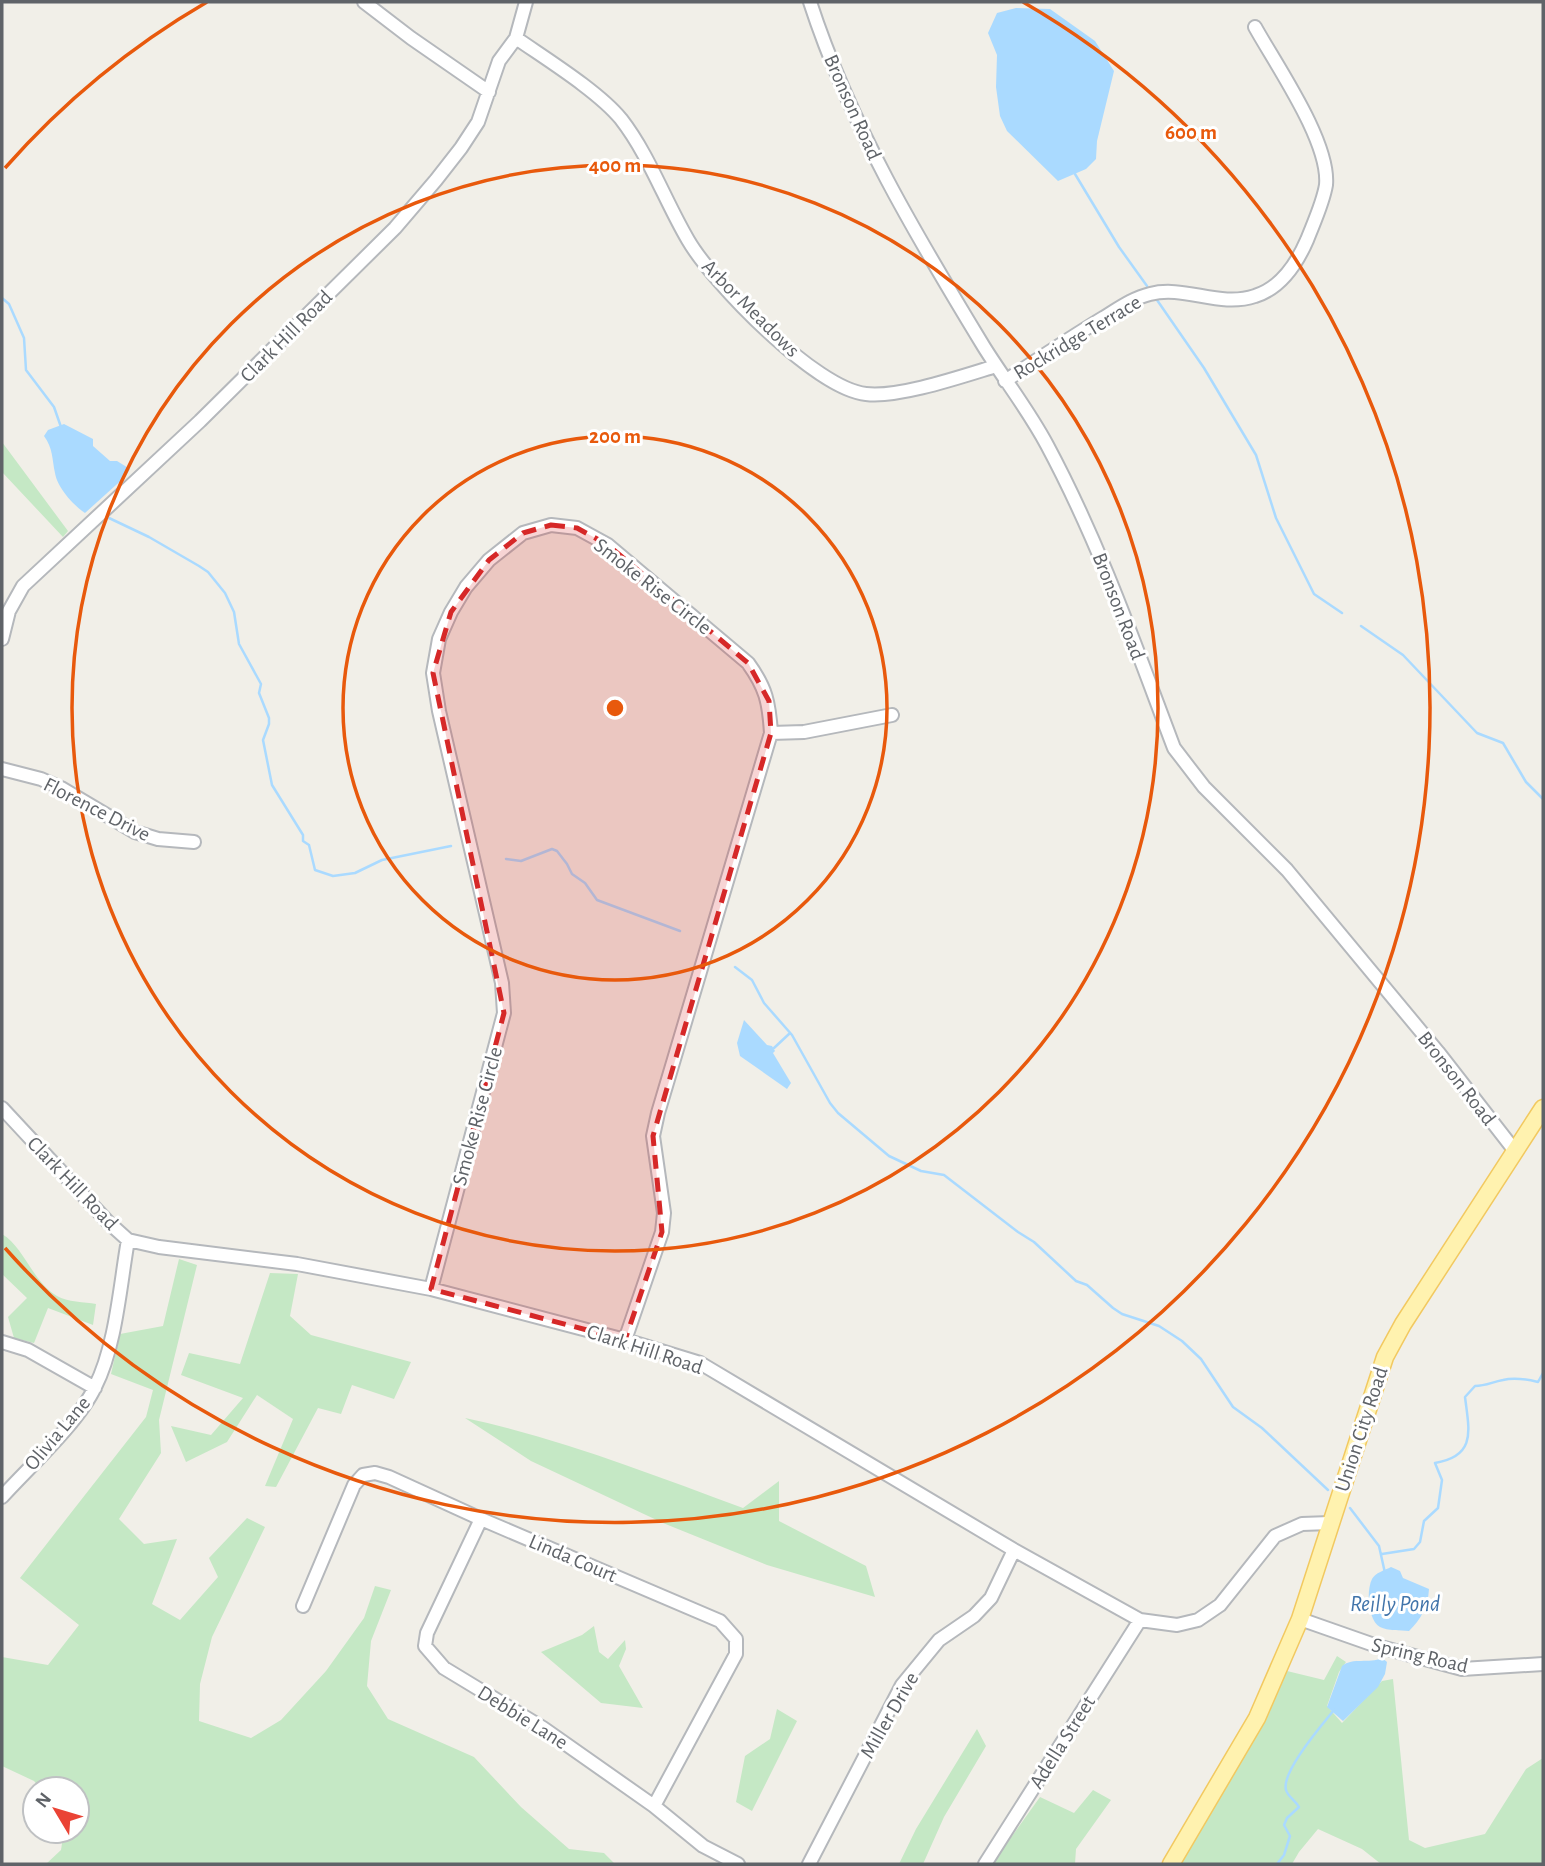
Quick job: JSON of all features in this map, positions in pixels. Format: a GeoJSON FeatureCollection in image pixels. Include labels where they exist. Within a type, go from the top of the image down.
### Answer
{"type":"FeatureCollection","features":[{"type":"Feature","properties":{"kind":"main road","name":"Union City Road"},"geometry":{"type":"LineString","coordinates":[[1171,1864],[1257,1718],[1300,1619],[1385,1357],[1403,1324],[1543,1108]]}},
{"type":"Feature","properties":{"kind":"street"},"geometry":{"type":"LineString","coordinates":[[364,2],[489,92]]}},
{"type":"Feature","properties":{"kind":"street","name":"Clark Hill Road"},"geometry":{"type":"LineString","coordinates":[[2,639],[9,611],[23,586],[200,421],[395,228],[461,148],[478,122],[499,61],[516,38],[526,2]]}},
{"type":"Feature","properties":{"kind":"street","name":"Bronson Road"},"geometry":{"type":"LineString","coordinates":[[810,2],[876,160],[930,260],[1045,442],[1083,515],[1112,582],[1174,748],[1204,787],[1287,870],[1438,1052],[1515,1151]]}},
{"type":"Feature","properties":{"kind":"street","name":"Rockridge Terrace"},"geometry":{"type":"LineString","coordinates":[[1005,381],[1126,304],[1151,293],[1175,292],[1235,301],[1258,296],[1289,272],[1304,248],[1318,212],[1325,185],[1325,164],[1318,142],[1255,27]]}},
{"type":"Feature","properties":{"kind":"street","name":"Arbor Meadows"},"geometry":{"type":"LineString","coordinates":[[516,38],[586,89],[619,117],[634,136],[688,241],[708,270],[782,343],[822,376],[844,389],[867,395],[913,388],[996,366]]}},
{"type":"Feature","properties":{"kind":"street","name":"Smoke Rise Circle"},"geometry":{"type":"LineString","coordinates":[[431,1289],[504,1013],[502,983],[439,711],[433,673],[439,639],[466,587],[489,560],[523,533],[551,525],[577,528],[608,545],[748,663],[760,679],[769,701],[771,733],[655,1125],[653,1136],[664,1213],[662,1232],[625,1340]]}},
{"type":"Feature","properties":{"kind":"street"},"geometry":{"type":"LineString","coordinates":[[771,733],[804,732],[892,715]]}},
{"type":"Feature","properties":{"kind":"street","name":"Florence Drive"},"geometry":{"type":"LineString","coordinates":[[2,769],[41,779],[61,788],[135,832],[158,839],[194,842]]}},
{"type":"Feature","properties":{"kind":"street","name":"Clark Hill Road"},"geometry":{"type":"LineString","coordinates":[[2,1108],[128,1240],[159,1247],[298,1264],[431,1289],[625,1340],[700,1363],[1014,1550],[1140,1620],[1177,1625],[1198,1620],[1220,1605],[1275,1536],[1302,1524],[1330,1523]]}},
{"type":"Feature","properties":{"kind":"street","name":"Olivia Lane"},"geometry":{"type":"LineString","coordinates":[[2,1497],[76,1416],[95,1388],[107,1357],[128,1240]]}},
{"type":"Feature","properties":{"kind":"street"},"geometry":{"type":"LineString","coordinates":[[2,1342],[28,1350],[95,1388]]}},
{"type":"Feature","properties":{"kind":"street","name":"Linda Court"},"geometry":{"type":"LineString","coordinates":[[303,1606],[354,1485],[363,1475],[375,1473],[720,1621],[736,1639],[736,1654],[654,1806]]}},
{"type":"Feature","properties":{"kind":"street","name":"Debbie Lane"},"geometry":{"type":"LineString","coordinates":[[481,1519],[427,1633],[425,1646],[444,1668],[543,1728],[654,1806],[703,1846],[738,1864]]}},
{"type":"Feature","properties":{"kind":"street","name":"Miller Drive"},"geometry":{"type":"LineString","coordinates":[[809,1864],[901,1685],[939,1640],[974,1616],[991,1598],[1014,1550]]}},
{"type":"Feature","properties":{"kind":"street","name":"Spring Road"},"geometry":{"type":"LineString","coordinates":[[1300,1619],[1377,1646],[1462,1669],[1543,1664]]}},
{"type":"Feature","properties":{"kind":"street","name":"Adella Street"},"geometry":{"type":"LineString","coordinates":[[985,1864],[1140,1620]]}},
{"type":"Feature","properties":{"kind":"highlighted area"},"geometry":{"type":"Polygon","coordinates":[[[551,525],[577,528],[608,545],[748,663],[769,701],[771,733],[653,1136],[662,1232],[625,1340],[431,1289],[504,1013],[433,673],[451,612],[489,560],[523,533],[551,525]]]}},
{"type":"Feature","properties":{"kind":"green space"},"geometry":{"type":"Polygon","coordinates":[[[2,442],[68,531],[63,537],[2,472],[2,442]]]}},
{"type":"Feature","properties":{"kind":"green space"},"geometry":{"type":"Polygon","coordinates":[[[2,1234],[16,1247],[48,1290],[71,1301],[96,1304],[93,1325],[48,1308],[34,1343],[14,1338],[8,1317],[27,1298],[2,1274],[2,1234]]]}},
{"type":"Feature","properties":{"kind":"green space"},"geometry":{"type":"Polygon","coordinates":[[[179,1259],[197,1265],[159,1420],[161,1453],[119,1519],[144,1544],[177,1539],[152,1604],[180,1620],[218,1577],[209,1558],[247,1518],[265,1527],[212,1637],[200,1684],[199,1721],[251,1738],[281,1720],[326,1671],[364,1618],[375,1586],[391,1590],[371,1641],[367,1686],[388,1719],[474,1757],[521,1807],[569,1849],[604,1853],[615,1864],[46,1864],[61,1850],[62,1845],[91,1845],[91,1775],[21,1775],[2,1766],[2,1657],[48,1665],[79,1625],[20,1578],[146,1417],[153,1390],[111,1374],[120,1334],[163,1326],[179,1259]]]}},
{"type":"Feature","properties":{"kind":"green space"},"geometry":{"type":"Polygon","coordinates":[[[270,1273],[298,1274],[290,1316],[311,1335],[411,1362],[394,1399],[352,1385],[341,1414],[318,1408],[276,1487],[265,1486],[293,1419],[257,1395],[227,1442],[186,1462],[171,1426],[211,1435],[243,1398],[181,1375],[189,1353],[240,1364],[270,1273]]]}},
{"type":"Feature","properties":{"kind":"green space"},"geometry":{"type":"Polygon","coordinates":[[[465,1418],[570,1446],[743,1508],[779,1481],[779,1521],[866,1566],[875,1597],[767,1565],[663,1523],[531,1461],[465,1418]]]}},
{"type":"Feature","properties":{"kind":"green space"},"geometry":{"type":"Polygon","coordinates":[[[594,1626],[599,1652],[608,1659],[625,1640],[626,1649],[619,1666],[643,1708],[601,1703],[541,1652],[582,1635],[594,1626]]]}},
{"type":"Feature","properties":{"kind":"green space"},"geometry":{"type":"Polygon","coordinates":[[[1337,1656],[1346,1662],[1339,1672],[1327,1706],[1342,1723],[1382,1681],[1393,1679],[1409,1840],[1425,1848],[1485,1834],[1526,1769],[1543,1758],[1543,1864],[1381,1864],[1362,1849],[1318,1829],[1292,1864],[1177,1864],[1215,1805],[1287,1671],[1324,1680],[1337,1656]]]}},
{"type":"Feature","properties":{"kind":"green space"},"geometry":{"type":"Polygon","coordinates":[[[777,1709],[797,1721],[752,1811],[736,1802],[745,1756],[770,1739],[777,1709]]]}},
{"type":"Feature","properties":{"kind":"green space"},"geometry":{"type":"Polygon","coordinates":[[[977,1729],[986,1746],[944,1817],[923,1864],[899,1864],[916,1829],[977,1729]]]}},
{"type":"Feature","properties":{"kind":"green space"},"geometry":{"type":"Polygon","coordinates":[[[1093,1790],[1111,1800],[1076,1849],[1075,1864],[992,1864],[1040,1797],[1074,1813],[1093,1790]]]}},
{"type":"Feature","properties":{"kind":"water"},"geometry":{"type":"Polygon","coordinates":[[[1016,8],[1050,9],[1095,41],[1114,71],[1097,141],[1096,159],[1086,169],[1058,181],[1007,131],[1000,116],[996,87],[997,55],[988,33],[997,13],[1016,8]]]}},
{"type":"Feature","properties":{"kind":"water"},"geometry":{"type":"Polygon","coordinates":[[[64,424],[93,439],[93,446],[110,461],[117,461],[130,469],[126,476],[85,513],[62,490],[55,473],[51,449],[44,436],[48,430],[64,424]]]}},
{"type":"Feature","properties":{"kind":"water"},"geometry":{"type":"Polygon","coordinates":[[[744,1020],[767,1045],[772,1046],[775,1051],[773,1053],[791,1083],[787,1089],[740,1056],[737,1043],[744,1020]]]}},
{"type":"Feature","properties":{"kind":"water","name":"Reilly Pond"},"geometry":{"type":"Polygon","coordinates":[[[1391,1567],[1400,1571],[1403,1578],[1429,1589],[1423,1612],[1409,1631],[1380,1627],[1371,1612],[1369,1598],[1372,1579],[1391,1567]]]}},
{"type":"Feature","properties":{"kind":"water"},"geometry":{"type":"Polygon","coordinates":[[[1382,1658],[1387,1662],[1385,1674],[1378,1687],[1343,1721],[1327,1707],[1342,1666],[1351,1662],[1382,1658]]]}},
{"type":"Feature","properties":{"kind":"waterway"},"geometry":{"type":"LineString","coordinates":[[1075,174],[1119,247],[1147,286]]}},
{"type":"Feature","properties":{"kind":"waterway"},"geometry":{"type":"LineString","coordinates":[[2,298],[9,304],[24,338],[26,370],[54,407],[61,427]]}},
{"type":"Feature","properties":{"kind":"waterway"},"geometry":{"type":"LineString","coordinates":[[1157,300],[1204,368],[1256,455],[1276,518],[1314,594],[1342,613]]}},
{"type":"Feature","properties":{"kind":"waterway"},"geometry":{"type":"LineString","coordinates":[[109,518],[199,566],[208,572],[225,593],[234,612],[239,644],[261,684],[259,693],[269,718],[263,740],[272,785],[303,835],[303,841],[309,845],[315,870],[333,876],[355,873],[382,860],[451,846]]}},
{"type":"Feature","properties":{"kind":"waterway"},"geometry":{"type":"LineString","coordinates":[[1361,626],[1403,655],[1477,733],[1503,743],[1526,782],[1543,799]]}},
{"type":"Feature","properties":{"kind":"waterway"},"geometry":{"type":"LineString","coordinates":[[506,859],[521,861],[552,849],[557,851],[572,874],[585,883],[597,900],[680,931]]}},
{"type":"Feature","properties":{"kind":"waterway"},"geometry":{"type":"LineString","coordinates":[[735,967],[752,980],[764,1003],[792,1035],[838,1113],[889,1156],[921,1171],[944,1175],[1034,1242],[1076,1281],[1087,1285],[1122,1314],[1159,1326],[1182,1341],[1201,1359],[1233,1407],[1262,1428],[1328,1490]]}},
{"type":"Feature","properties":{"kind":"waterway"},"geometry":{"type":"LineString","coordinates":[[774,1048],[789,1034]]}},
{"type":"Feature","properties":{"kind":"waterway"},"geometry":{"type":"LineString","coordinates":[[1382,1554],[1414,1549],[1420,1542],[1424,1521],[1438,1508],[1442,1480],[1435,1463],[1449,1460],[1464,1448],[1468,1431],[1465,1397],[1475,1386],[1511,1379],[1538,1382],[1543,1373]]}},
{"type":"Feature","properties":{"kind":"waterway"},"geometry":{"type":"LineString","coordinates":[[1350,1508],[1379,1546],[1385,1573]]}},
{"type":"Feature","properties":{"kind":"waterway"},"geometry":{"type":"LineString","coordinates":[[1277,1864],[1284,1855],[1290,1836],[1284,1825],[1287,1818],[1299,1807],[1288,1795],[1286,1782],[1296,1761],[1334,1710]]}}]}
